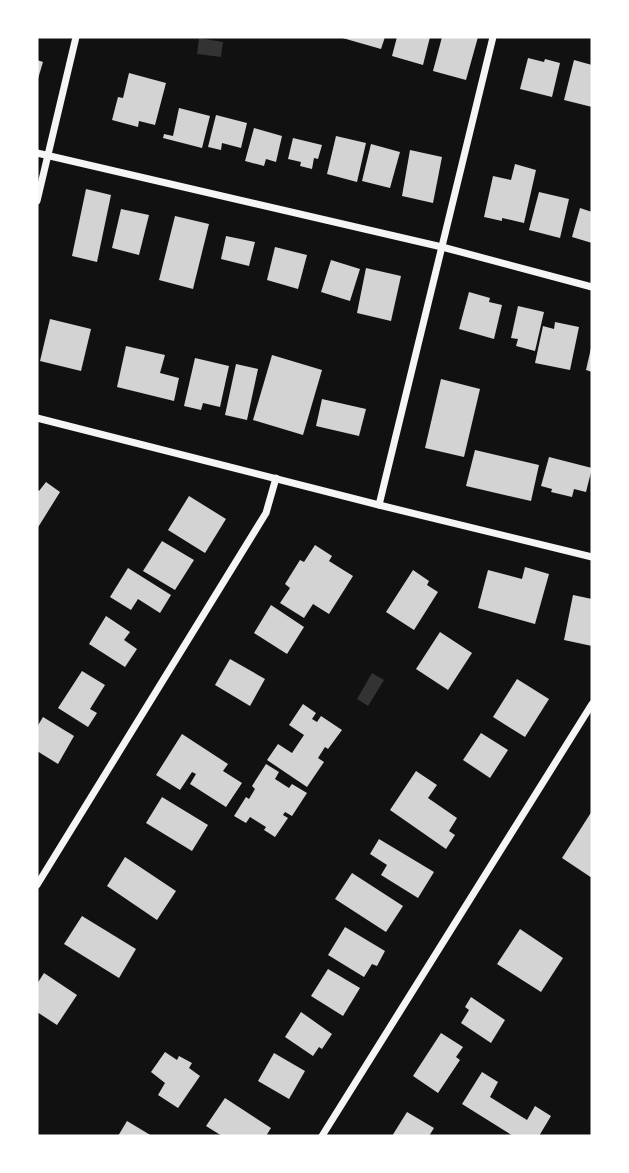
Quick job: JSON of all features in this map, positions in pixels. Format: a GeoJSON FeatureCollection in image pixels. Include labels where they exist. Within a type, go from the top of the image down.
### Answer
{"type":"FeatureCollection","features":[{"type":"Feature","properties":{"kind":"street"},"geometry":{"type":"LineString","coordinates":[[37,201],[76,37]]}},
{"type":"Feature","properties":{"kind":"street"},"geometry":{"type":"LineString","coordinates":[[379,505],[493,37]]}},
{"type":"Feature","properties":{"kind":"street"},"geometry":{"type":"LineString","coordinates":[[37,153],[442,247],[592,287]]}},
{"type":"Feature","properties":{"kind":"street"},"geometry":{"type":"LineString","coordinates":[[37,418],[592,557]]}},
{"type":"Feature","properties":{"kind":"street"},"geometry":{"type":"LineString","coordinates":[[37,885],[266,513],[276,478]]}},
{"type":"Feature","properties":{"kind":"street"},"geometry":{"type":"LineString","coordinates":[[322,1136],[592,704]]}},
{"type":"Feature","properties":{"kind":"shaded area"},"geometry":{"type":"Polygon","coordinates":[[[199,38],[223,42],[221,57],[197,54],[199,38]]]}},
{"type":"Feature","properties":{"kind":"shaded area"},"geometry":{"type":"Polygon","coordinates":[[[372,673],[384,680],[368,706],[357,699],[372,673]]]}},
{"type":"Feature","properties":{"kind":"building"},"geometry":{"type":"Polygon","coordinates":[[[339,37],[385,37],[381,49],[339,37]]]}},
{"type":"Feature","properties":{"kind":"building"},"geometry":{"type":"Polygon","coordinates":[[[397,37],[430,37],[423,65],[392,56],[397,37]]]}},
{"type":"Feature","properties":{"kind":"building"},"geometry":{"type":"Polygon","coordinates":[[[442,37],[478,37],[466,80],[433,71],[442,37]]]}},
{"type":"Feature","properties":{"kind":"building"},"geometry":{"type":"Polygon","coordinates":[[[528,58],[560,63],[552,97],[520,89],[528,58]]]}},
{"type":"Feature","properties":{"kind":"building"},"geometry":{"type":"Polygon","coordinates":[[[37,60],[43,62],[37,82],[37,60]]]}},
{"type":"Feature","properties":{"kind":"building"},"geometry":{"type":"Polygon","coordinates":[[[574,60],[592,65],[592,107],[564,100],[574,60]]]}},
{"type":"Feature","properties":{"kind":"building"},"geometry":{"type":"Polygon","coordinates":[[[129,73],[166,83],[155,125],[139,121],[138,127],[112,120],[118,97],[123,98],[129,73]]]}},
{"type":"Feature","properties":{"kind":"building"},"geometry":{"type":"Polygon","coordinates":[[[179,108],[210,116],[202,148],[163,138],[164,134],[173,136],[179,108]]]}},
{"type":"Feature","properties":{"kind":"building"},"geometry":{"type":"Polygon","coordinates":[[[216,115],[247,123],[241,148],[222,143],[221,150],[208,147],[216,115]]]}},
{"type":"Feature","properties":{"kind":"building"},"geometry":{"type":"Polygon","coordinates":[[[254,128],[282,136],[276,162],[266,159],[264,166],[245,161],[254,128]]]}},
{"type":"Feature","properties":{"kind":"building"},"geometry":{"type":"Polygon","coordinates":[[[336,136],[366,143],[357,182],[327,174],[336,136]]]}},
{"type":"Feature","properties":{"kind":"building"},"geometry":{"type":"Polygon","coordinates":[[[293,138],[322,145],[318,159],[314,158],[312,169],[300,166],[301,162],[288,159],[293,138]]]}},
{"type":"Feature","properties":{"kind":"building"},"geometry":{"type":"Polygon","coordinates":[[[371,144],[400,152],[390,188],[362,181],[371,144]]]}},
{"type":"Feature","properties":{"kind":"building"},"geometry":{"type":"Polygon","coordinates":[[[410,150],[442,157],[433,203],[402,196],[410,150]]]}},
{"type":"Feature","properties":{"kind":"building"},"geometry":{"type":"Polygon","coordinates":[[[515,164],[536,170],[524,223],[484,217],[493,176],[511,180],[515,164]]]}},
{"type":"Feature","properties":{"kind":"building"},"geometry":{"type":"Polygon","coordinates":[[[86,189],[111,195],[97,262],[72,256],[86,189]]]}},
{"type":"Feature","properties":{"kind":"building"},"geometry":{"type":"Polygon","coordinates":[[[539,192],[569,199],[560,238],[529,230],[539,192]]]}},
{"type":"Feature","properties":{"kind":"building"},"geometry":{"type":"Polygon","coordinates":[[[580,208],[592,212],[592,243],[572,237],[580,208]]]}},
{"type":"Feature","properties":{"kind":"building"},"geometry":{"type":"Polygon","coordinates":[[[121,209],[149,215],[139,255],[112,248],[121,209]]]}},
{"type":"Feature","properties":{"kind":"building"},"geometry":{"type":"Polygon","coordinates":[[[175,216],[209,224],[193,289],[159,280],[175,216]]]}},
{"type":"Feature","properties":{"kind":"building"},"geometry":{"type":"Polygon","coordinates":[[[226,236],[255,242],[249,266],[221,259],[226,236]]]}},
{"type":"Feature","properties":{"kind":"building"},"geometry":{"type":"Polygon","coordinates":[[[275,247],[307,255],[298,289],[267,280],[275,247]]]}},
{"type":"Feature","properties":{"kind":"building"},"geometry":{"type":"Polygon","coordinates":[[[331,260],[360,269],[350,301],[321,292],[331,260]]]}},
{"type":"Feature","properties":{"kind":"building"},"geometry":{"type":"Polygon","coordinates":[[[366,268],[401,276],[391,321],[357,313],[366,268]]]}},
{"type":"Feature","properties":{"kind":"building"},"geometry":{"type":"Polygon","coordinates":[[[469,292],[490,298],[489,302],[502,305],[494,339],[459,329],[469,292]]]}},
{"type":"Feature","properties":{"kind":"building"},"geometry":{"type":"Polygon","coordinates":[[[518,306],[544,312],[535,351],[516,346],[518,339],[511,338],[518,306]]]}},
{"type":"Feature","properties":{"kind":"building"},"geometry":{"type":"Polygon","coordinates":[[[50,319],[91,329],[81,371],[40,361],[50,319]]]}},
{"type":"Feature","properties":{"kind":"building"},"geometry":{"type":"Polygon","coordinates":[[[555,322],[579,327],[570,370],[535,363],[543,326],[554,329],[555,322]]]}},
{"type":"Feature","properties":{"kind":"building"},"geometry":{"type":"Polygon","coordinates":[[[126,346],[165,355],[160,373],[179,378],[174,401],[117,387],[126,346]]]}},
{"type":"Feature","properties":{"kind":"building"},"geometry":{"type":"Polygon","coordinates":[[[592,348],[592,372],[586,370],[592,348]]]}},
{"type":"Feature","properties":{"kind":"building"},"geometry":{"type":"Polygon","coordinates":[[[272,355],[322,370],[303,435],[253,420],[272,355]]]}},
{"type":"Feature","properties":{"kind":"building"},"geometry":{"type":"Polygon","coordinates":[[[195,358],[229,366],[220,407],[203,403],[201,410],[184,406],[195,358]]]}},
{"type":"Feature","properties":{"kind":"building"},"geometry":{"type":"Polygon","coordinates":[[[236,364],[258,369],[247,420],[225,415],[236,364]]]}},
{"type":"Feature","properties":{"kind":"building"},"geometry":{"type":"Polygon","coordinates":[[[441,379],[480,389],[464,457],[425,448],[441,379]]]}},
{"type":"Feature","properties":{"kind":"building"},"geometry":{"type":"Polygon","coordinates":[[[322,399],[366,409],[359,436],[316,426],[322,399]]]}},
{"type":"Feature","properties":{"kind":"building"},"geometry":{"type":"Polygon","coordinates":[[[475,450],[539,465],[531,501],[466,486],[475,450]]]}},
{"type":"Feature","properties":{"kind":"building"},"geometry":{"type":"Polygon","coordinates":[[[549,457],[592,468],[586,492],[574,489],[572,497],[551,492],[552,489],[541,486],[549,457]]]}},
{"type":"Feature","properties":{"kind":"building"},"geometry":{"type":"Polygon","coordinates":[[[46,482],[60,492],[37,529],[37,489],[39,491],[46,482]]]}},
{"type":"Feature","properties":{"kind":"building"},"geometry":{"type":"Polygon","coordinates":[[[189,496],[226,519],[205,553],[168,530],[189,496]]]}},
{"type":"Feature","properties":{"kind":"building"},"geometry":{"type":"Polygon","coordinates":[[[162,541],[194,560],[175,590],[143,571],[162,541]]]}},
{"type":"Feature","properties":{"kind":"building"},"geometry":{"type":"Polygon","coordinates":[[[315,545],[332,556],[329,561],[353,576],[329,614],[313,604],[304,618],[280,603],[290,588],[285,584],[300,560],[304,562],[315,545]]]}},
{"type":"Feature","properties":{"kind":"building"},"geometry":{"type":"Polygon","coordinates":[[[525,567],[549,574],[535,624],[478,608],[488,570],[522,579],[525,567]]]}},
{"type":"Feature","properties":{"kind":"building"},"geometry":{"type":"Polygon","coordinates":[[[128,568],[171,595],[160,613],[138,599],[131,610],[110,597],[128,568]]]}},
{"type":"Feature","properties":{"kind":"building"},"geometry":{"type":"Polygon","coordinates":[[[413,570],[429,581],[427,585],[438,592],[414,630],[386,612],[413,570]]]}},
{"type":"Feature","properties":{"kind":"building"},"geometry":{"type":"Polygon","coordinates":[[[573,595],[592,599],[592,646],[564,640],[573,595]]]}},
{"type":"Feature","properties":{"kind":"building"},"geometry":{"type":"Polygon","coordinates":[[[271,605],[304,627],[287,654],[254,633],[271,605]]]}},
{"type":"Feature","properties":{"kind":"building"},"geometry":{"type":"Polygon","coordinates":[[[106,616],[130,632],[124,640],[137,649],[125,667],[89,644],[106,616]]]}},
{"type":"Feature","properties":{"kind":"building"},"geometry":{"type":"Polygon","coordinates":[[[440,632],[472,653],[448,690],[416,669],[440,632]]]}},
{"type":"Feature","properties":{"kind":"building"},"geometry":{"type":"Polygon","coordinates":[[[230,659],[265,679],[250,706],[215,685],[230,659]]]}},
{"type":"Feature","properties":{"kind":"building"},"geometry":{"type":"Polygon","coordinates":[[[82,671],[105,685],[90,709],[97,713],[88,727],[58,708],[82,671]]]}},
{"type":"Feature","properties":{"kind":"building"},"geometry":{"type":"Polygon","coordinates":[[[517,679],[549,699],[525,737],[493,717],[517,679]]]}},
{"type":"Feature","properties":{"kind":"building"},"geometry":{"type":"Polygon","coordinates":[[[303,704],[316,713],[312,719],[317,722],[321,716],[342,730],[318,758],[324,762],[307,787],[267,760],[278,744],[292,753],[304,735],[289,725],[303,704]]]}},
{"type":"Feature","properties":{"kind":"building"},"geometry":{"type":"Polygon","coordinates":[[[43,717],[74,736],[58,764],[37,751],[37,727],[43,717]]]}},
{"type":"Feature","properties":{"kind":"building"},"geometry":{"type":"Polygon","coordinates":[[[481,733],[508,750],[490,778],[463,760],[481,733]]]}},
{"type":"Feature","properties":{"kind":"building"},"geometry":{"type":"Polygon","coordinates":[[[182,734],[228,764],[223,771],[242,783],[226,807],[190,784],[196,774],[192,772],[180,790],[156,775],[182,734]]]}},
{"type":"Feature","properties":{"kind":"building"},"geometry":{"type":"Polygon","coordinates":[[[266,764],[279,772],[275,779],[289,788],[292,784],[307,793],[292,816],[285,812],[283,815],[288,818],[275,837],[264,830],[266,827],[250,817],[246,823],[234,816],[246,797],[249,799],[255,789],[252,786],[266,764]]]}},
{"type":"Feature","properties":{"kind":"building"},"geometry":{"type":"Polygon","coordinates":[[[416,771],[437,785],[428,798],[457,818],[449,831],[455,835],[446,849],[390,810],[416,771]]]}},
{"type":"Feature","properties":{"kind":"building"},"geometry":{"type":"Polygon","coordinates":[[[162,797],[208,825],[192,851],[146,823],[162,797]]]}},
{"type":"Feature","properties":{"kind":"building"},"geometry":{"type":"Polygon","coordinates":[[[592,811],[592,878],[562,858],[592,811]]]}},
{"type":"Feature","properties":{"kind":"building"},"geometry":{"type":"Polygon","coordinates":[[[379,839],[434,872],[418,898],[381,875],[387,865],[370,854],[379,839]]]}},
{"type":"Feature","properties":{"kind":"building"},"geometry":{"type":"Polygon","coordinates":[[[125,857],[176,891],[157,920],[107,886],[125,857]]]}},
{"type":"Feature","properties":{"kind":"building"},"geometry":{"type":"Polygon","coordinates":[[[352,873],[403,906],[386,932],[335,899],[352,873]]]}},
{"type":"Feature","properties":{"kind":"building"},"geometry":{"type":"Polygon","coordinates":[[[82,916],[136,949],[119,978],[64,944],[82,916]]]}},
{"type":"Feature","properties":{"kind":"building"},"geometry":{"type":"Polygon","coordinates":[[[345,927],[385,951],[377,966],[372,964],[364,977],[328,955],[345,927]]]}},
{"type":"Feature","properties":{"kind":"building"},"geometry":{"type":"Polygon","coordinates":[[[520,929],[563,958],[541,992],[497,964],[520,929]]]}},
{"type":"Feature","properties":{"kind":"building"},"geometry":{"type":"Polygon","coordinates":[[[328,969],[360,988],[343,1016],[311,996],[328,969]]]}},
{"type":"Feature","properties":{"kind":"building"},"geometry":{"type":"Polygon","coordinates":[[[44,973],[77,995],[57,1025],[37,1012],[37,984],[44,973]]]}},
{"type":"Feature","properties":{"kind":"building"},"geometry":{"type":"Polygon","coordinates":[[[471,997],[505,1020],[491,1043],[461,1023],[469,1010],[465,1007],[471,997]]]}},
{"type":"Feature","properties":{"kind":"building"},"geometry":{"type":"Polygon","coordinates":[[[301,1012],[332,1034],[322,1049],[319,1047],[313,1056],[285,1037],[301,1012]]]}},
{"type":"Feature","properties":{"kind":"building"},"geometry":{"type":"Polygon","coordinates":[[[441,1033],[463,1047],[456,1057],[460,1060],[438,1093],[413,1076],[441,1033]]]}},
{"type":"Feature","properties":{"kind":"building"},"geometry":{"type":"Polygon","coordinates":[[[165,1052],[177,1060],[179,1056],[192,1063],[189,1068],[200,1076],[178,1108],[158,1095],[165,1083],[151,1072],[165,1052]]]}},
{"type":"Feature","properties":{"kind":"building"},"geometry":{"type":"Polygon","coordinates":[[[274,1053],[305,1071],[289,1099],[258,1081],[274,1053]]]}},
{"type":"Feature","properties":{"kind":"building"},"geometry":{"type":"Polygon","coordinates":[[[482,1072],[498,1082],[490,1097],[527,1120],[535,1106],[551,1116],[539,1136],[513,1136],[462,1104],[482,1072]]]}},
{"type":"Feature","properties":{"kind":"building"},"geometry":{"type":"Polygon","coordinates":[[[225,1098],[271,1128],[266,1136],[222,1136],[206,1126],[225,1098]]]}},
{"type":"Feature","properties":{"kind":"building"},"geometry":{"type":"Polygon","coordinates":[[[407,1112],[434,1128],[429,1136],[392,1136],[407,1112]]]}},
{"type":"Feature","properties":{"kind":"building"},"geometry":{"type":"Polygon","coordinates":[[[127,1121],[152,1136],[118,1136],[127,1121]]]}}]}
